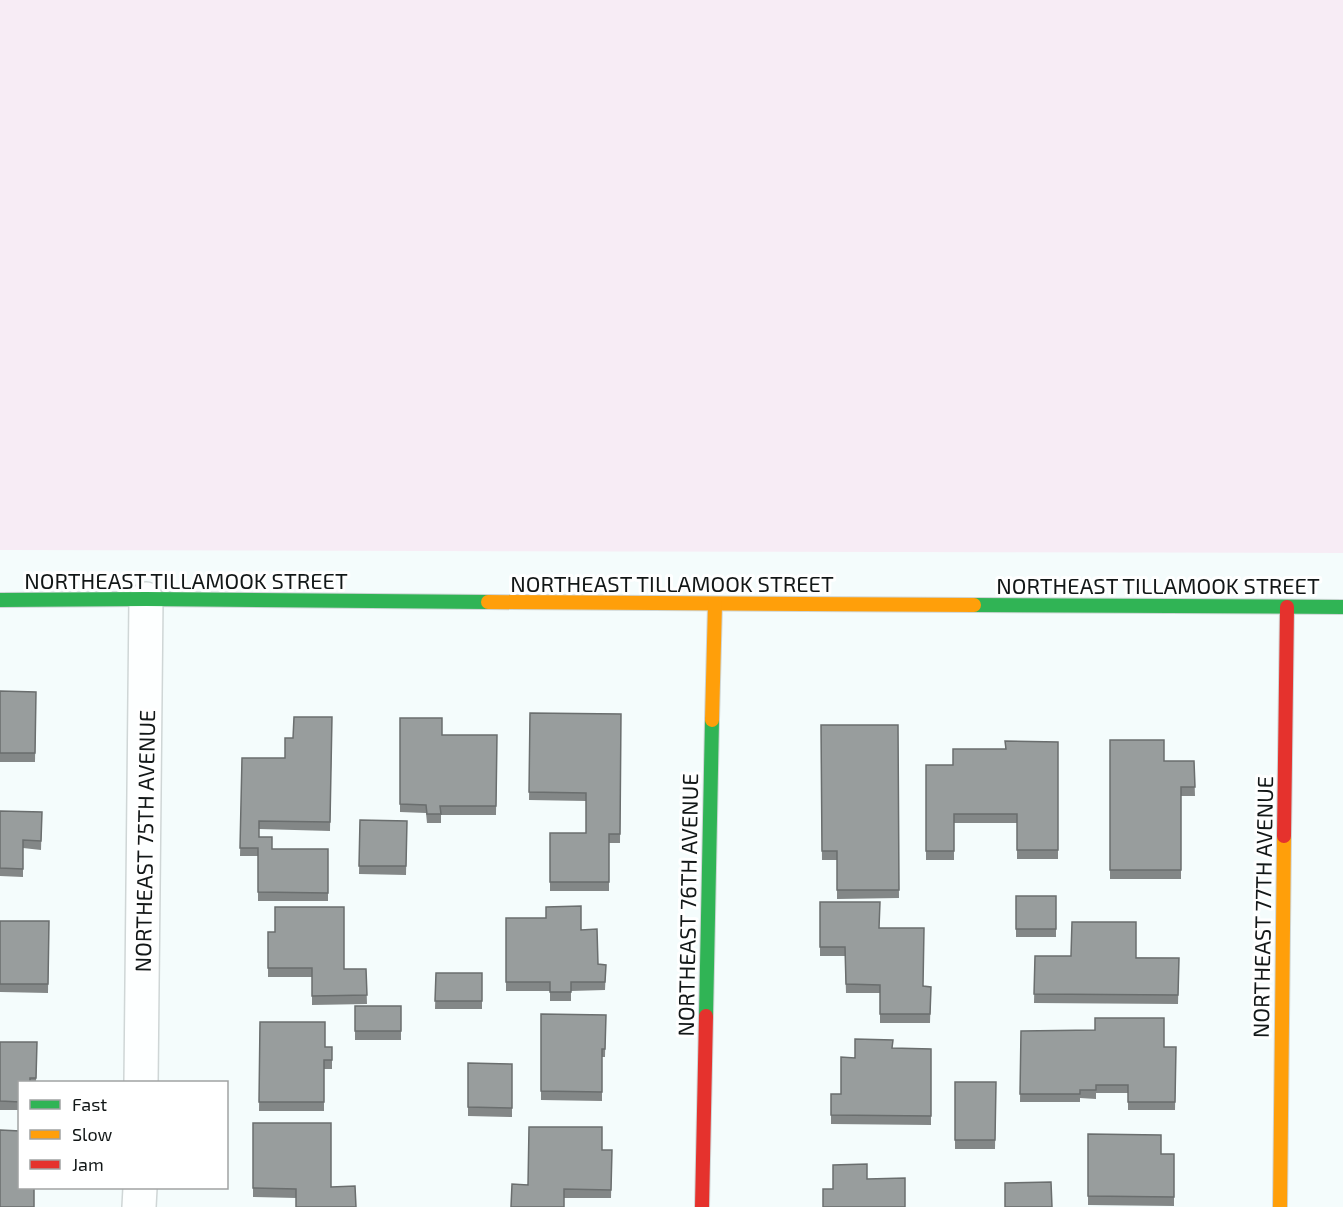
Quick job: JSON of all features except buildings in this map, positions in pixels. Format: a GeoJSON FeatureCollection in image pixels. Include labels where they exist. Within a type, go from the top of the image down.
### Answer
{"type":"FeatureCollection","features":[{"type":"Feature","properties":{"kind":"street","name":"NORTHEAST TILLAMOOK STREET"},"geometry":{"type":"LineString","coordinates":[[0,600],[1343,607]]}},
{"type":"Feature","properties":{"kind":"street","name":"NORTHEAST 75TH AVENUE"},"geometry":{"type":"LineString","coordinates":[[141,1081],[146,600]]}},
{"type":"Feature","properties":{"kind":"street","name":"NORTHEAST 76TH AVENUE"},"geometry":{"type":"LineString","coordinates":[[702,1207],[715,604]]}},
{"type":"Feature","properties":{"kind":"street","name":"NORTHEAST 77TH AVENUE"},"geometry":{"type":"LineString","coordinates":[[1280,1207],[1287,607]]}},
{"type":"Feature","properties":{"kind":"street"},"geometry":{"type":"LineString","coordinates":[[140,1189],[140,1207]]}},
{"type":"Feature","properties":{"kind":"shaded area"},"geometry":{"type":"Polygon","coordinates":[[[0,0],[1343,0],[1343,553],[0,550],[0,0]]]}},
{"type":"Feature","properties":{"kind":"traffic: fast"},"geometry":{"type":"LineString","coordinates":[[0,600],[488,602]]}},
{"type":"Feature","properties":{"kind":"traffic: fast"},"geometry":{"type":"LineString","coordinates":[[974,605],[1343,607]]}},
{"type":"Feature","properties":{"kind":"traffic: fast"},"geometry":{"type":"LineString","coordinates":[[706,1016],[712,720]]}},
{"type":"Feature","properties":{"kind":"traffic: slow"},"geometry":{"type":"LineString","coordinates":[[488,602],[974,605]]}},
{"type":"Feature","properties":{"kind":"traffic: slow"},"geometry":{"type":"LineString","coordinates":[[712,720],[715,604]]}},
{"type":"Feature","properties":{"kind":"traffic: slow"},"geometry":{"type":"LineString","coordinates":[[1280,1207],[1284,836]]}},
{"type":"Feature","properties":{"kind":"traffic: jam"},"geometry":{"type":"LineString","coordinates":[[1284,836],[1287,607]]}},
{"type":"Feature","properties":{"kind":"traffic: jam"},"geometry":{"type":"LineString","coordinates":[[702,1207],[706,1016]]}}]}
